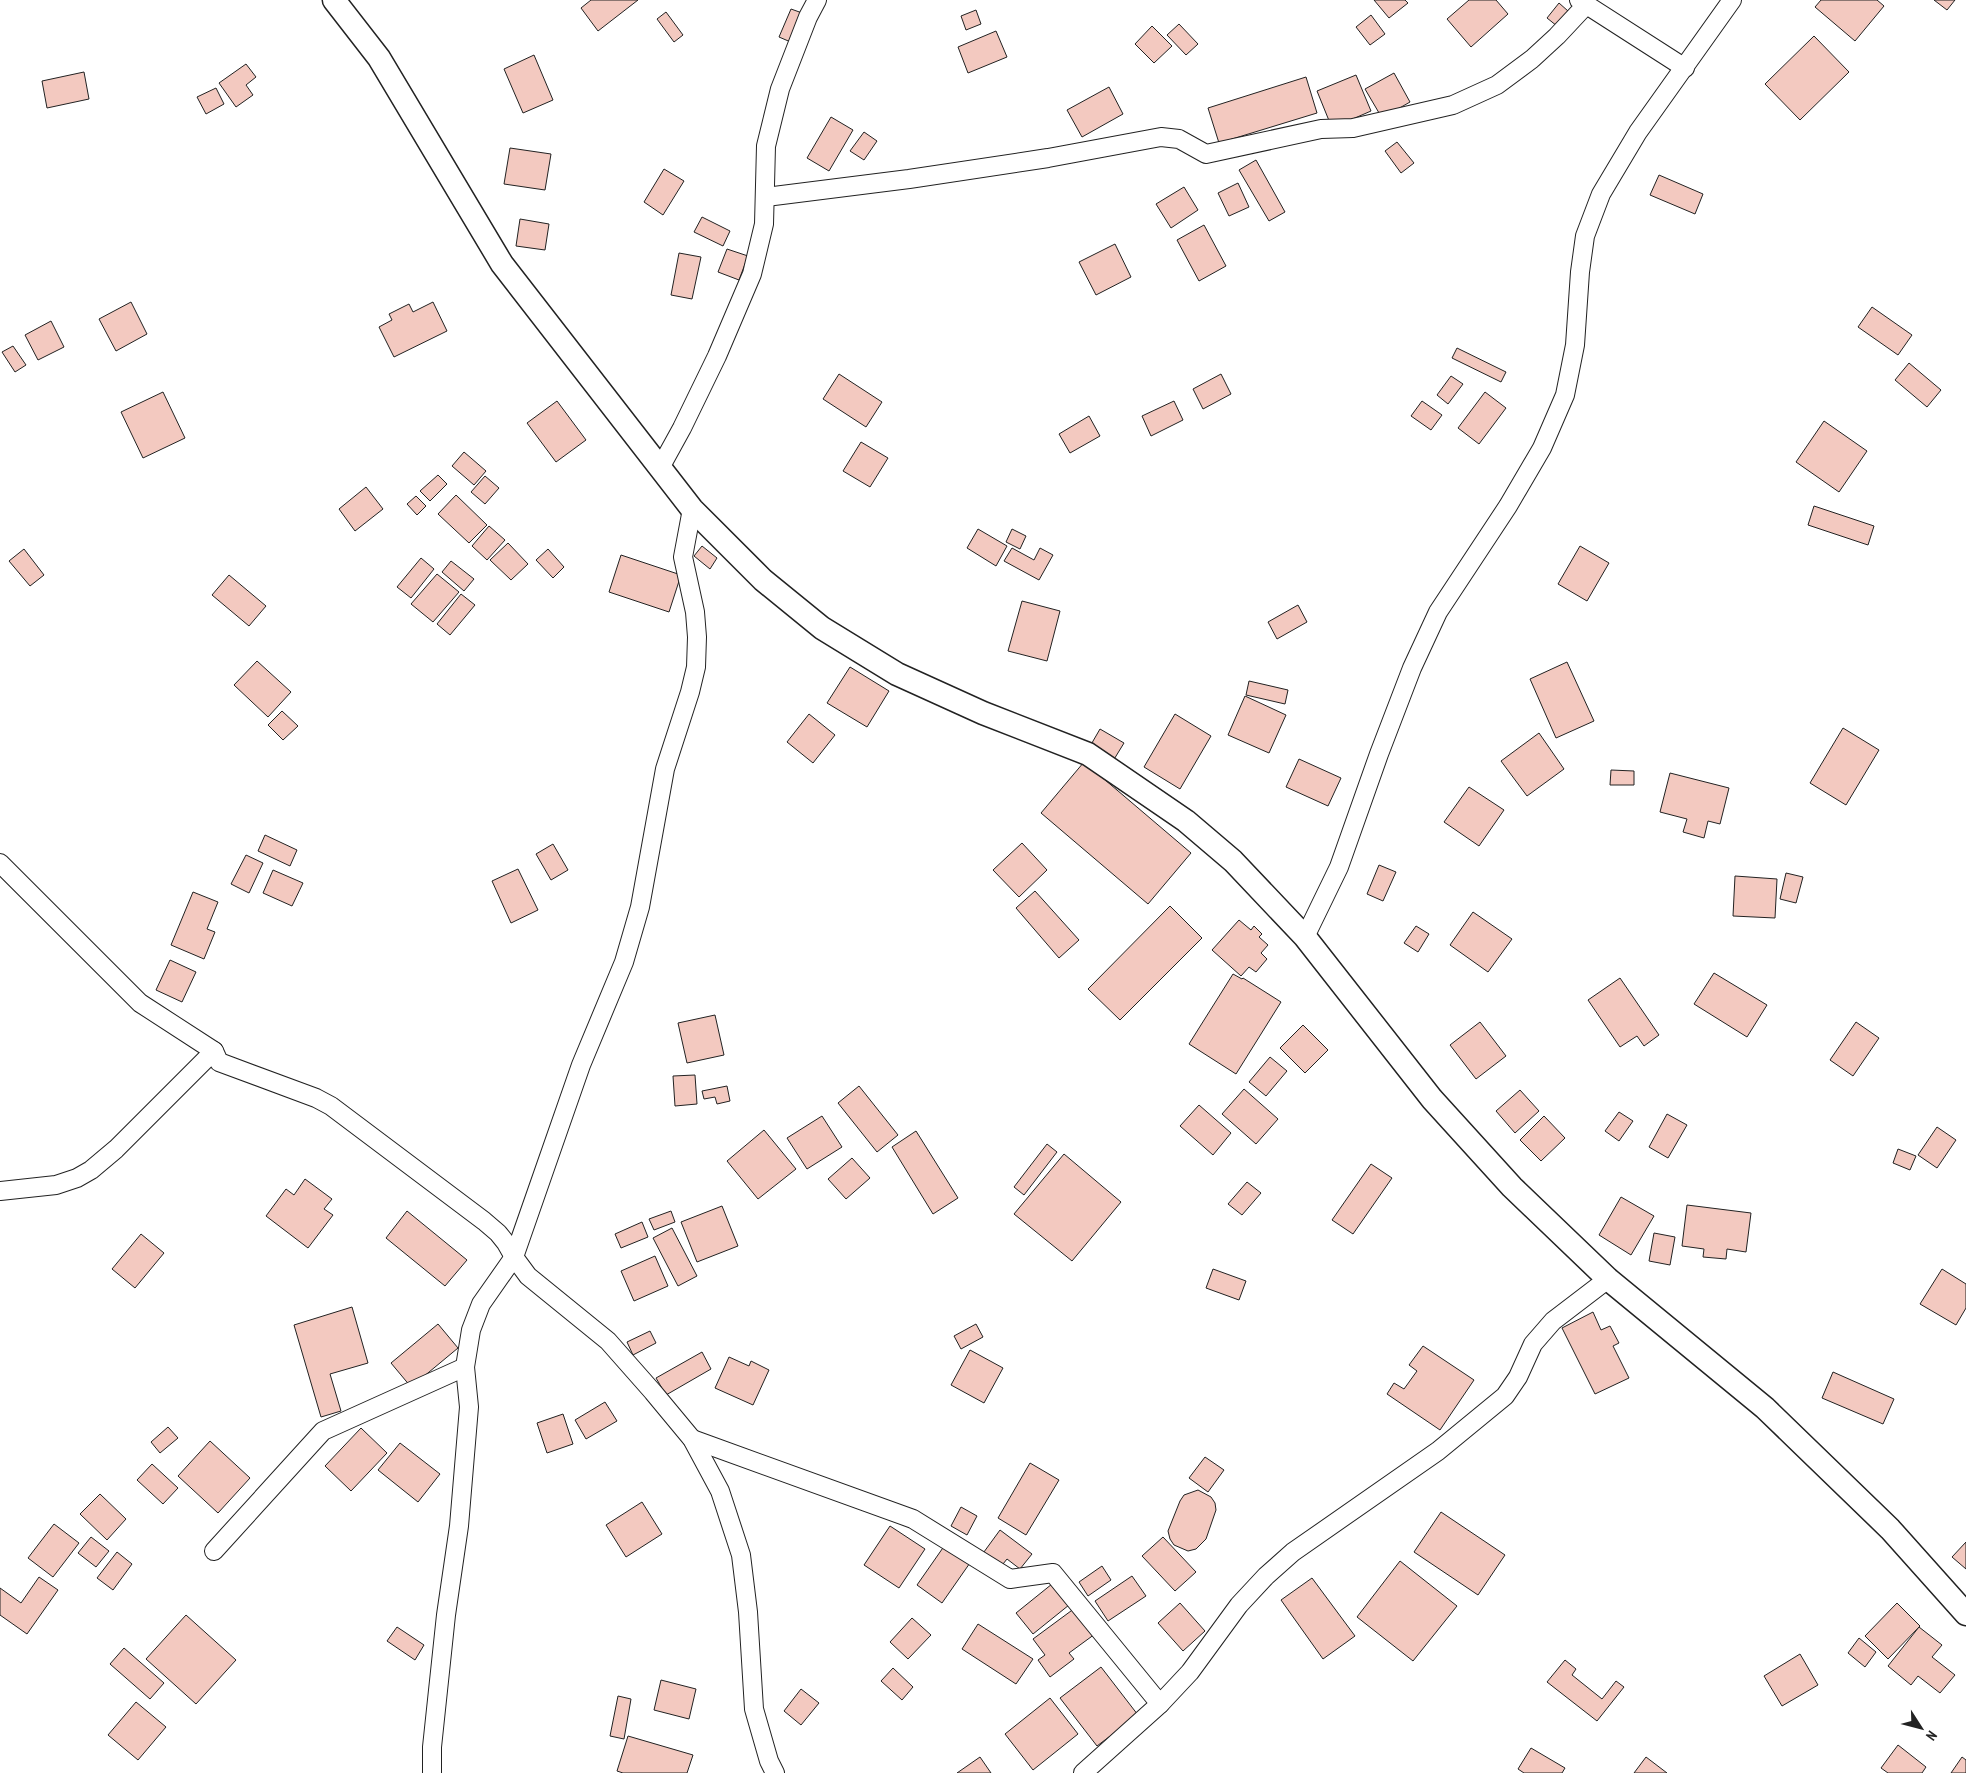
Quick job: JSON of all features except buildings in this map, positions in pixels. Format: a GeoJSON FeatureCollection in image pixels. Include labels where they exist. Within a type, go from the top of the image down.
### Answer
{"type":"FeatureCollection","features":[{"type":"Feature","properties":{"kind":"street"},"geometry":{"type":"LineString","coordinates":[[334,0],[379,58],[502,264],[692,509],[763,580],[822,628],[897,674],[984,713],[1088,754],[1186,821],[1233,861],[1305,937],[1432,1099],[1512,1187],[1608,1279],[1765,1408],[1890,1529],[1966,1614]]}},
{"type":"Feature","properties":{"kind":"street"},"geometry":{"type":"LineString","coordinates":[[660,468],[717,356],[752,274],[764,224],[766,146],[778,99],[808,17],[817,0]]}},
{"type":"Feature","properties":{"kind":"street"},"geometry":{"type":"LineString","coordinates":[[1305,937],[1339,867],[1378,754],[1412,668],[1438,612],[1508,506],[1542,448],[1565,394],[1575,345],[1580,272],[1585,236],[1601,194],[1638,132],[1732,0]]}},
{"type":"Feature","properties":{"kind":"street"},"geometry":{"type":"LineString","coordinates":[[766,198],[918,178],[1048,158],[1161,137],[1179,139],[1206,154],[1321,129],[1354,128],[1453,105],[1497,85],[1532,59],[1558,36],[1582,2],[1685,68]]}},
{"type":"Feature","properties":{"kind":"street"},"geometry":{"type":"LineString","coordinates":[[432,1773],[432,1748],[446,1614],[459,1526],[468,1407],[465,1367],[471,1330],[481,1304],[514,1257],[581,1065],[624,962],[640,907],[665,769],[690,692],[696,667],[697,637],[695,612],[683,556],[692,509]]}},
{"type":"Feature","properties":{"kind":"street"},"geometry":{"type":"LineString","coordinates":[[0,864],[140,1003],[214,1051],[219,1062],[316,1098],[332,1106],[484,1221],[498,1233],[528,1276],[608,1341],[653,1392],[692,1439],[720,1491],[741,1555],[748,1612],[754,1709],[769,1761],[775,1773]]}},
{"type":"Feature","properties":{"kind":"street"},"geometry":{"type":"LineString","coordinates":[[0,1191],[56,1185],[77,1178],[90,1170],[116,1149],[214,1051]]}},
{"type":"Feature","properties":{"kind":"street"},"geometry":{"type":"LineString","coordinates":[[1083,1773],[1160,1704],[1190,1672],[1238,1604],[1266,1576],[1293,1552],[1438,1452],[1505,1396],[1518,1377],[1533,1344],[1553,1321],[1608,1279]]}},
{"type":"Feature","properties":{"kind":"street"},"geometry":{"type":"LineString","coordinates":[[214,1551],[323,1430],[465,1367]]}},
{"type":"Feature","properties":{"kind":"street"},"geometry":{"type":"LineString","coordinates":[[692,1439],[913,1519],[1010,1580],[1053,1573],[1160,1704]]}}]}
